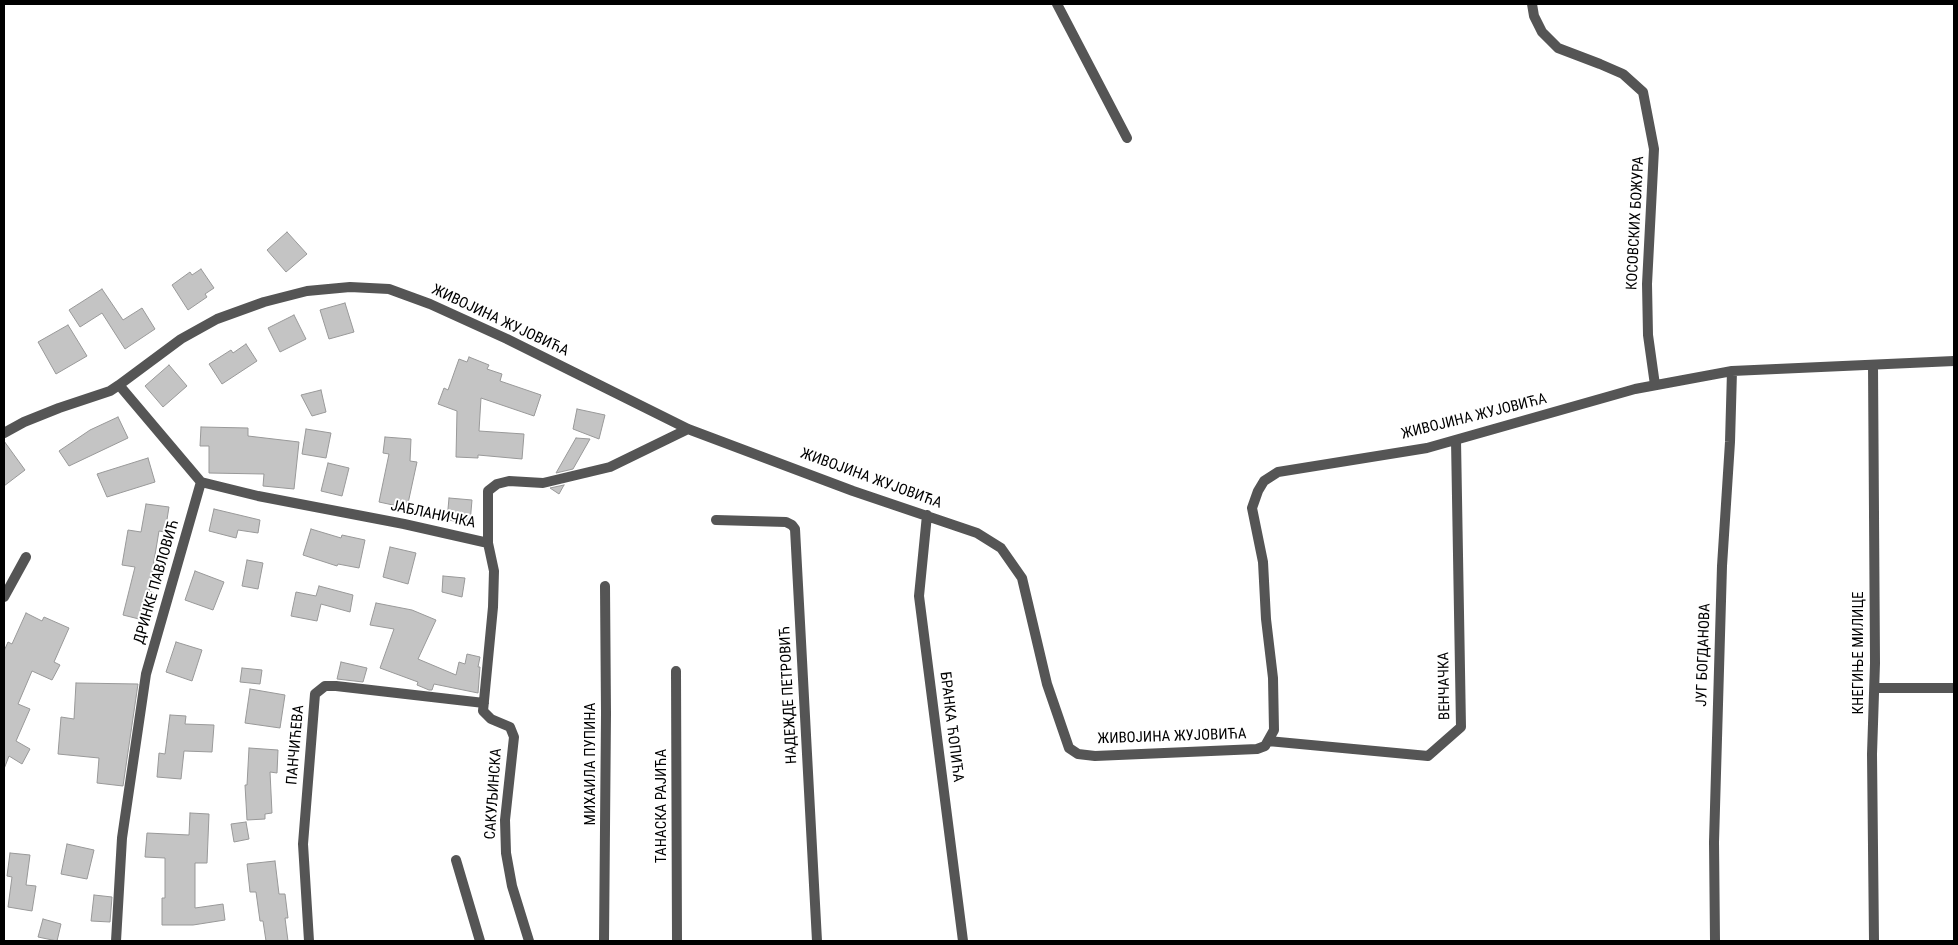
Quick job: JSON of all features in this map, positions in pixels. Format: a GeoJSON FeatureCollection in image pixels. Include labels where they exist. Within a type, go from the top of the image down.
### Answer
{"type":"FeatureCollection","features":[{"type":"Feature","properties":{"kind":"street"},"geometry":{"type":"LineString","coordinates":[[1057,4],[1127,138]]}},
{"type":"Feature","properties":{"kind":"street","name":"КОСОВСКИХ БОЖУРА"},"geometry":{"type":"LineString","coordinates":[[1532,4],[1534,16],[1542,32],[1558,48],[1623,74],[1643,92],[1654,149],[1647,284],[1648,335],[1655,385]]}},
{"type":"Feature","properties":{"kind":"street","name":"ЖИВОЈИНА ЖУЈОВИЋА"},"geometry":{"type":"LineString","coordinates":[[119,384],[181,339],[217,319],[264,302],[307,291],[350,287],[389,289],[430,304],[499,335],[688,429],[853,491],[977,532],[1001,548],[1022,578],[1047,684],[1069,748],[1078,754],[1095,756],[1257,749],[1265,746],[1274,730],[1274,678],[1266,619],[1263,562],[1252,508],[1264,481],[1278,472],[1427,448],[1655,385],[1732,371],[1954,361]]}},
{"type":"Feature","properties":{"kind":"street","name":"КНЕГИЊЕ МИЛИЦЕ"},"geometry":{"type":"LineString","coordinates":[[1873,365],[1875,688],[1872,754],[1874,941]]}},
{"type":"Feature","properties":{"kind":"street","name":"ЈУГ БОГДАНОВА"},"geometry":{"type":"LineString","coordinates":[[1715,941],[1714,842],[1722,566],[1730,442],[1732,371]]}},
{"type":"Feature","properties":{"kind":"street"},"geometry":{"type":"LineString","coordinates":[[4,433],[24,422],[110,391],[119,384],[201,482]]}},
{"type":"Feature","properties":{"kind":"street","name":"ЈАБЛАНИЧКА"},"geometry":{"type":"LineString","coordinates":[[201,482],[258,496],[404,524],[488,543],[488,491],[497,484],[509,480],[543,483],[610,467],[688,429]]}},
{"type":"Feature","properties":{"kind":"street","name":"ВЕНЧАЧКА"},"geometry":{"type":"LineString","coordinates":[[1268,741],[1428,756],[1461,727],[1456,440]]}},
{"type":"Feature","properties":{"kind":"street","name":"ДРИНКЕ ПАВЛОВИЋ"},"geometry":{"type":"LineString","coordinates":[[116,941],[122,838],[146,674],[201,482]]}},
{"type":"Feature","properties":{"kind":"street","name":"БРАНКА ЋОПИЋА"},"geometry":{"type":"LineString","coordinates":[[927,515],[919,596],[963,941]]}},
{"type":"Feature","properties":{"kind":"street","name":"НАДЕЖДЕ ПЕТРОВИЋ"},"geometry":{"type":"LineString","coordinates":[[716,520],[786,522],[795,529],[817,941]]}},
{"type":"Feature","properties":{"kind":"street"},"geometry":{"type":"LineString","coordinates":[[484,703],[493,608],[494,571],[488,543]]}},
{"type":"Feature","properties":{"kind":"street"},"geometry":{"type":"LineString","coordinates":[[4,597],[26,557]]}},
{"type":"Feature","properties":{"kind":"street","name":"МИХАИЛА ПУПИНА"},"geometry":{"type":"LineString","coordinates":[[604,941],[605,586]]}},
{"type":"Feature","properties":{"kind":"street","name":"ТАНАСКА РАЈИЋА"},"geometry":{"type":"LineString","coordinates":[[676,671],[677,941]]}},
{"type":"Feature","properties":{"kind":"street","name":"ПАНЧИЋЕВА"},"geometry":{"type":"LineString","coordinates":[[309,941],[303,844],[315,694],[324,686],[336,686],[484,703]]}},
{"type":"Feature","properties":{"kind":"street"},"geometry":{"type":"LineString","coordinates":[[1875,688],[1954,688]]}},
{"type":"Feature","properties":{"kind":"street","name":"САКУЉИНСКА"},"geometry":{"type":"LineString","coordinates":[[484,703],[483,711],[491,718],[510,727],[514,737],[505,820],[506,853],[512,886],[529,941]]}},
{"type":"Feature","properties":{"kind":"street"},"geometry":{"type":"LineString","coordinates":[[456,860],[480,941]]}},
{"type":"Feature","properties":{"kind":"building"},"geometry":{"type":"Polygon","coordinates":[[[287,232],[307,254],[286,272],[267,250],[287,232]]]}},
{"type":"Feature","properties":{"kind":"building"},"geometry":{"type":"Polygon","coordinates":[[[201,269],[214,288],[205,294],[207,297],[188,310],[172,285],[190,272],[192,275],[201,269]]]}},
{"type":"Feature","properties":{"kind":"building"},"geometry":{"type":"Polygon","coordinates":[[[102,289],[123,320],[142,308],[155,329],[125,349],[102,313],[80,327],[69,310],[102,289]]]}},
{"type":"Feature","properties":{"kind":"building"},"geometry":{"type":"Polygon","coordinates":[[[345,303],[354,332],[329,339],[320,310],[345,303]]]}},
{"type":"Feature","properties":{"kind":"building"},"geometry":{"type":"Polygon","coordinates":[[[294,315],[306,339],[280,352],[268,328],[294,315]]]}},
{"type":"Feature","properties":{"kind":"building"},"geometry":{"type":"Polygon","coordinates":[[[68,325],[87,356],[56,374],[38,342],[68,325]]]}},
{"type":"Feature","properties":{"kind":"building"},"geometry":{"type":"Polygon","coordinates":[[[246,344],[257,361],[222,384],[209,364],[231,350],[233,353],[246,344]]]}},
{"type":"Feature","properties":{"kind":"building"},"geometry":{"type":"Polygon","coordinates":[[[469,357],[489,365],[487,369],[502,374],[500,381],[541,395],[534,416],[481,398],[479,431],[524,434],[522,459],[478,455],[478,458],[456,457],[457,411],[438,404],[444,388],[448,390],[459,359],[467,362],[469,357]]]}},
{"type":"Feature","properties":{"kind":"building"},"geometry":{"type":"Polygon","coordinates":[[[169,365],[187,386],[163,407],[145,386],[169,365]]]}},
{"type":"Feature","properties":{"kind":"building"},"geometry":{"type":"Polygon","coordinates":[[[321,390],[326,412],[312,416],[301,395],[321,390]]]}},
{"type":"Feature","properties":{"kind":"building"},"geometry":{"type":"Polygon","coordinates":[[[577,409],[605,415],[599,439],[573,429],[577,409]]]}},
{"type":"Feature","properties":{"kind":"building"},"geometry":{"type":"Polygon","coordinates":[[[118,417],[128,438],[69,466],[59,451],[90,430],[118,417]]]}},
{"type":"Feature","properties":{"kind":"building"},"geometry":{"type":"Polygon","coordinates":[[[201,427],[248,428],[248,436],[299,442],[294,489],[263,486],[264,474],[209,473],[209,446],[200,446],[201,427]]]}},
{"type":"Feature","properties":{"kind":"building"},"geometry":{"type":"Polygon","coordinates":[[[306,429],[331,433],[326,458],[302,454],[306,429]]]}},
{"type":"Feature","properties":{"kind":"building"},"geometry":{"type":"Polygon","coordinates":[[[385,437],[411,439],[410,461],[417,462],[407,508],[379,502],[389,454],[383,453],[385,437]]]}},
{"type":"Feature","properties":{"kind":"building"},"geometry":{"type":"Polygon","coordinates":[[[576,438],[590,439],[573,469],[556,473],[576,438]]]}},
{"type":"Feature","properties":{"kind":"building"},"geometry":{"type":"Polygon","coordinates":[[[4,441],[25,470],[4,486],[4,441]]]}},
{"type":"Feature","properties":{"kind":"building"},"geometry":{"type":"Polygon","coordinates":[[[148,458],[155,482],[107,497],[97,474],[148,458]]]}},
{"type":"Feature","properties":{"kind":"building"},"geometry":{"type":"Polygon","coordinates":[[[328,463],[349,468],[342,496],[321,491],[328,463]]]}},
{"type":"Feature","properties":{"kind":"building"},"geometry":{"type":"Polygon","coordinates":[[[564,485],[559,494],[550,488],[564,485]]]}},
{"type":"Feature","properties":{"kind":"building"},"geometry":{"type":"Polygon","coordinates":[[[449,498],[472,500],[470,523],[447,520],[449,498]]]}},
{"type":"Feature","properties":{"kind":"building"},"geometry":{"type":"Polygon","coordinates":[[[146,504],[169,507],[165,532],[159,531],[149,591],[154,593],[147,621],[123,615],[135,567],[122,565],[128,530],[141,532],[146,504]]]}},
{"type":"Feature","properties":{"kind":"building"},"geometry":{"type":"Polygon","coordinates":[[[214,509],[260,520],[258,533],[238,530],[236,538],[209,531],[214,509]]]}},
{"type":"Feature","properties":{"kind":"building"},"geometry":{"type":"Polygon","coordinates":[[[311,529],[341,538],[342,535],[365,540],[359,568],[338,564],[337,566],[303,555],[311,529]]]}},
{"type":"Feature","properties":{"kind":"building"},"geometry":{"type":"Polygon","coordinates":[[[390,547],[416,553],[408,584],[383,577],[390,547]]]}},
{"type":"Feature","properties":{"kind":"building"},"geometry":{"type":"Polygon","coordinates":[[[247,560],[263,563],[258,589],[242,586],[247,560]]]}},
{"type":"Feature","properties":{"kind":"building"},"geometry":{"type":"Polygon","coordinates":[[[195,571],[224,582],[213,610],[185,600],[195,571]]]}},
{"type":"Feature","properties":{"kind":"building"},"geometry":{"type":"Polygon","coordinates":[[[443,576],[465,578],[462,597],[442,592],[443,576]]]}},
{"type":"Feature","properties":{"kind":"building"},"geometry":{"type":"Polygon","coordinates":[[[319,586],[353,595],[350,612],[321,604],[317,621],[291,616],[296,592],[316,596],[319,586]]]}},
{"type":"Feature","properties":{"kind":"building"},"geometry":{"type":"Polygon","coordinates":[[[376,603],[412,610],[436,620],[418,659],[456,675],[459,662],[465,664],[467,654],[480,657],[478,693],[434,684],[432,690],[429,690],[417,685],[418,682],[380,668],[394,629],[370,625],[376,603]]]}},
{"type":"Feature","properties":{"kind":"building"},"geometry":{"type":"Polygon","coordinates":[[[26,613],[42,621],[44,617],[69,628],[54,662],[60,665],[52,680],[32,671],[18,704],[30,709],[16,741],[30,749],[22,764],[9,756],[4,769],[4,651],[8,642],[12,644],[26,613]]]}},
{"type":"Feature","properties":{"kind":"building"},"geometry":{"type":"Polygon","coordinates":[[[176,642],[202,650],[192,681],[166,672],[176,642]]]}},
{"type":"Feature","properties":{"kind":"building"},"geometry":{"type":"Polygon","coordinates":[[[341,662],[367,668],[363,682],[337,679],[341,662]]]}},
{"type":"Feature","properties":{"kind":"building"},"geometry":{"type":"Polygon","coordinates":[[[242,668],[262,670],[260,684],[240,682],[242,668]]]}},
{"type":"Feature","properties":{"kind":"building"},"geometry":{"type":"Polygon","coordinates":[[[76,683],[138,684],[123,786],[97,783],[99,758],[58,754],[61,717],[74,719],[76,683]]]}},
{"type":"Feature","properties":{"kind":"building"},"geometry":{"type":"Polygon","coordinates":[[[250,689],[285,695],[280,728],[245,723],[250,689]]]}},
{"type":"Feature","properties":{"kind":"building"},"geometry":{"type":"Polygon","coordinates":[[[170,715],[186,716],[185,724],[214,725],[212,752],[184,751],[181,779],[157,777],[159,753],[165,754],[170,715]]]}},
{"type":"Feature","properties":{"kind":"building"},"geometry":{"type":"Polygon","coordinates":[[[249,748],[278,750],[277,773],[270,772],[272,813],[265,814],[265,819],[247,820],[245,785],[247,785],[249,748]]]}},
{"type":"Feature","properties":{"kind":"building"},"geometry":{"type":"Polygon","coordinates":[[[190,813],[209,814],[207,863],[195,863],[195,908],[223,904],[225,920],[193,925],[162,925],[162,898],[165,898],[165,858],[145,857],[147,833],[189,835],[190,813]]]}},
{"type":"Feature","properties":{"kind":"building"},"geometry":{"type":"Polygon","coordinates":[[[246,822],[249,839],[234,842],[231,824],[246,822]]]}},
{"type":"Feature","properties":{"kind":"building"},"geometry":{"type":"Polygon","coordinates":[[[67,844],[94,850],[87,879],[61,874],[67,844]]]}},
{"type":"Feature","properties":{"kind":"building"},"geometry":{"type":"Polygon","coordinates":[[[10,853],[30,855],[26,885],[36,886],[32,911],[8,907],[12,877],[7,876],[10,853]]]}},
{"type":"Feature","properties":{"kind":"building"},"geometry":{"type":"Polygon","coordinates":[[[275,861],[279,894],[285,894],[288,918],[285,918],[288,941],[266,941],[263,921],[260,921],[256,892],[250,892],[247,864],[275,861]]]}},
{"type":"Feature","properties":{"kind":"building"},"geometry":{"type":"Polygon","coordinates":[[[94,895],[112,897],[110,922],[91,921],[94,895]]]}},
{"type":"Feature","properties":{"kind":"building"},"geometry":{"type":"Polygon","coordinates":[[[43,919],[61,924],[57,941],[38,937],[43,919]]]}}]}
